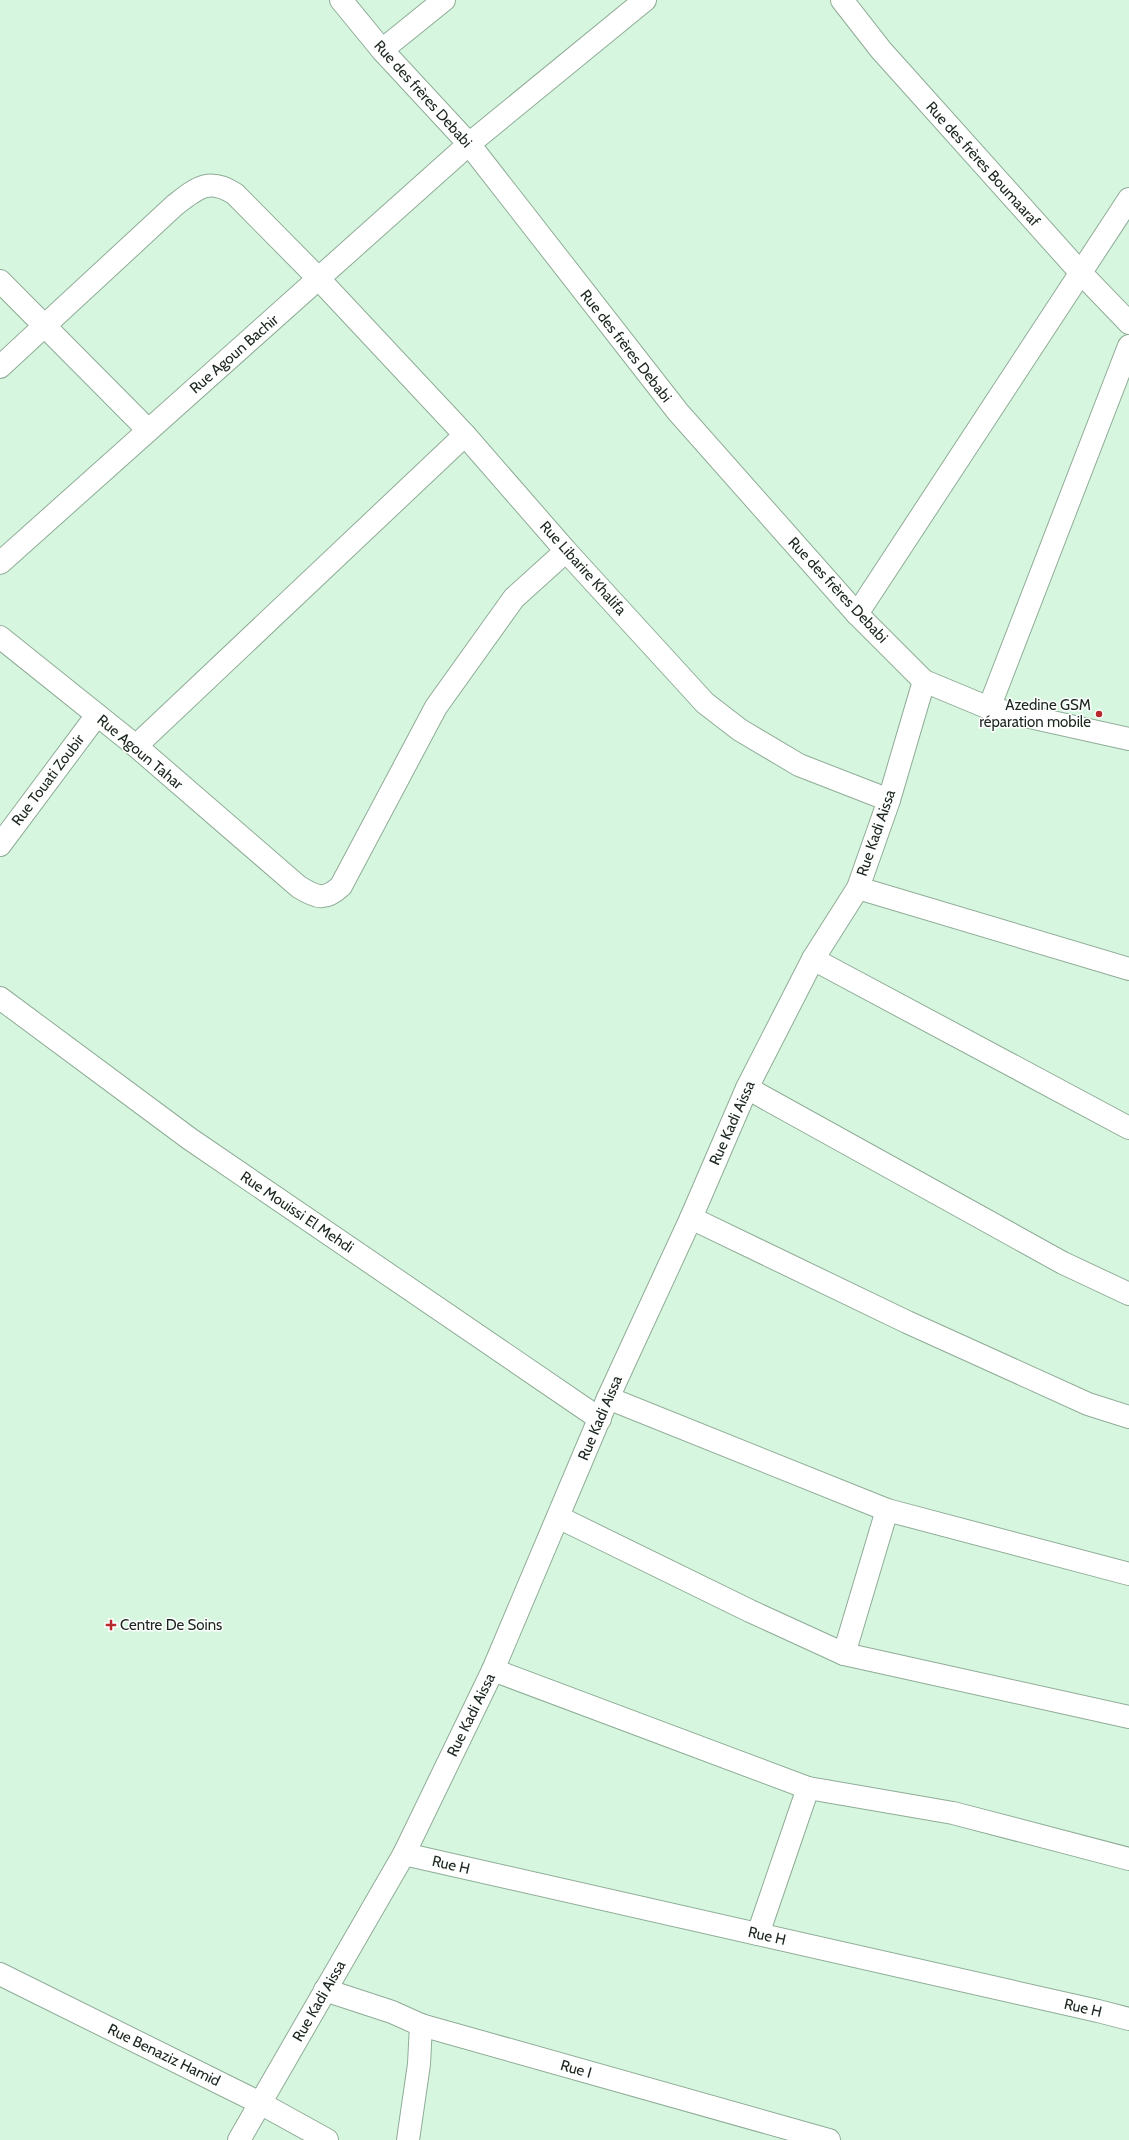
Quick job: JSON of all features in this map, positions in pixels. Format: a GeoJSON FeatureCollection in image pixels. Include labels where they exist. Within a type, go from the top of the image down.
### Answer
{"type":"FeatureCollection","features":[{"type":"Feature","properties":{"kind":"street","name":"Rue des frères Debabi"},"geometry":{"type":"LineString","coordinates":[[341,0],[382,50],[469,144],[678,412],[857,614],[924,681]]}},
{"type":"Feature","properties":{"kind":"street"},"geometry":{"type":"LineString","coordinates":[[382,50],[444,0]]}},
{"type":"Feature","properties":{"kind":"street","name":"Rue Agoun Bachir"},"geometry":{"type":"LineString","coordinates":[[0,564],[469,144],[645,0]]}},
{"type":"Feature","properties":{"kind":"street","name":"Rue des frères Boumaaraf"},"geometry":{"type":"LineString","coordinates":[[842,0],[881,50],[1080,272],[1129,324]]}},
{"type":"Feature","properties":{"kind":"street","name":"Rue Libarire Khalifa"},"geometry":{"type":"LineString","coordinates":[[0,367],[175,204],[196,188],[209,185],[224,187],[235,194],[319,279],[465,434],[566,551],[705,703],[740,730],[799,765],[889,800]]}},
{"type":"Feature","properties":{"kind":"street"},"geometry":{"type":"LineString","coordinates":[[857,614],[1129,199]]}},
{"type":"Feature","properties":{"kind":"street"},"geometry":{"type":"LineString","coordinates":[[0,281],[148,430]]}},
{"type":"Feature","properties":{"kind":"street"},"geometry":{"type":"LineString","coordinates":[[989,708],[1129,346]]}},
{"type":"Feature","properties":{"kind":"street"},"geometry":{"type":"LineString","coordinates":[[136,746],[465,434]]}},
{"type":"Feature","properties":{"kind":"street","name":"Rue Agoun Tahar"},"geometry":{"type":"LineString","coordinates":[[0,637],[136,746],[299,887],[314,896],[326,896],[333,893],[341,886],[436,707],[514,598],[566,551]]}},
{"type":"Feature","properties":{"kind":"street"},"geometry":{"type":"LineString","coordinates":[[924,681],[989,708],[1129,739]]}},
{"type":"Feature","properties":{"kind":"street","name":"Rue Kadi Aissa"},"geometry":{"type":"LineString","coordinates":[[239,2140],[404,1854],[493,1670],[608,1398],[691,1218],[747,1088],[813,959],[858,888],[889,800],[924,681]]}},
{"type":"Feature","properties":{"kind":"street","name":"Rue Touati Zoubir"},"geometry":{"type":"LineString","coordinates":[[0,845],[97,715]]}},
{"type":"Feature","properties":{"kind":"street"},"geometry":{"type":"LineString","coordinates":[[858,888],[1129,969]]}},
{"type":"Feature","properties":{"kind":"street"},"geometry":{"type":"LineString","coordinates":[[813,959],[1129,1128]]}},
{"type":"Feature","properties":{"kind":"street","name":"Rue Mouissi El Mehdi"},"geometry":{"type":"LineString","coordinates":[[0,998],[190,1139],[600,1419]]}},
{"type":"Feature","properties":{"kind":"street"},"geometry":{"type":"LineString","coordinates":[[747,1088],[1063,1263],[1129,1294]]}},
{"type":"Feature","properties":{"kind":"street"},"geometry":{"type":"LineString","coordinates":[[691,1218],[921,1329],[1088,1404],[1129,1417]]}},
{"type":"Feature","properties":{"kind":"street"},"geometry":{"type":"LineString","coordinates":[[608,1398],[887,1510],[1129,1574]]}},
{"type":"Feature","properties":{"kind":"street"},"geometry":{"type":"LineString","coordinates":[[844,1654],[887,1510]]}},
{"type":"Feature","properties":{"kind":"street"},"geometry":{"type":"LineString","coordinates":[[558,1517],[750,1611],[844,1654],[1129,1717]]}},
{"type":"Feature","properties":{"kind":"street"},"geometry":{"type":"LineString","coordinates":[[493,1670],[808,1788],[953,1813],[1129,1859]]}},
{"type":"Feature","properties":{"kind":"street"},"geometry":{"type":"LineString","coordinates":[[758,1934],[808,1788]]}},
{"type":"Feature","properties":{"kind":"street","name":"Rue H"},"geometry":{"type":"LineString","coordinates":[[404,1854],[1129,2019]]}},
{"type":"Feature","properties":{"kind":"street","name":"Rue Benaziz Hamid"},"geometry":{"type":"LineString","coordinates":[[0,1974],[260,2103],[327,2140]]}},
{"type":"Feature","properties":{"kind":"street","name":"Rue I"},"geometry":{"type":"LineString","coordinates":[[325,1990],[392,2012],[421,2025],[829,2140]]}},
{"type":"Feature","properties":{"kind":"street"},"geometry":{"type":"LineString","coordinates":[[408,2140],[419,2064],[421,2025]]}},
{"type":"Feature","properties":{"kind":"place","name":"Azedine GSM réparation mobile"},"geometry":{"type":"Point","coordinates":[1099,714]}},
{"type":"Feature","properties":{"kind":"place","name":"Centre De Soins"},"geometry":{"type":"Point","coordinates":[111,1625]}}]}
